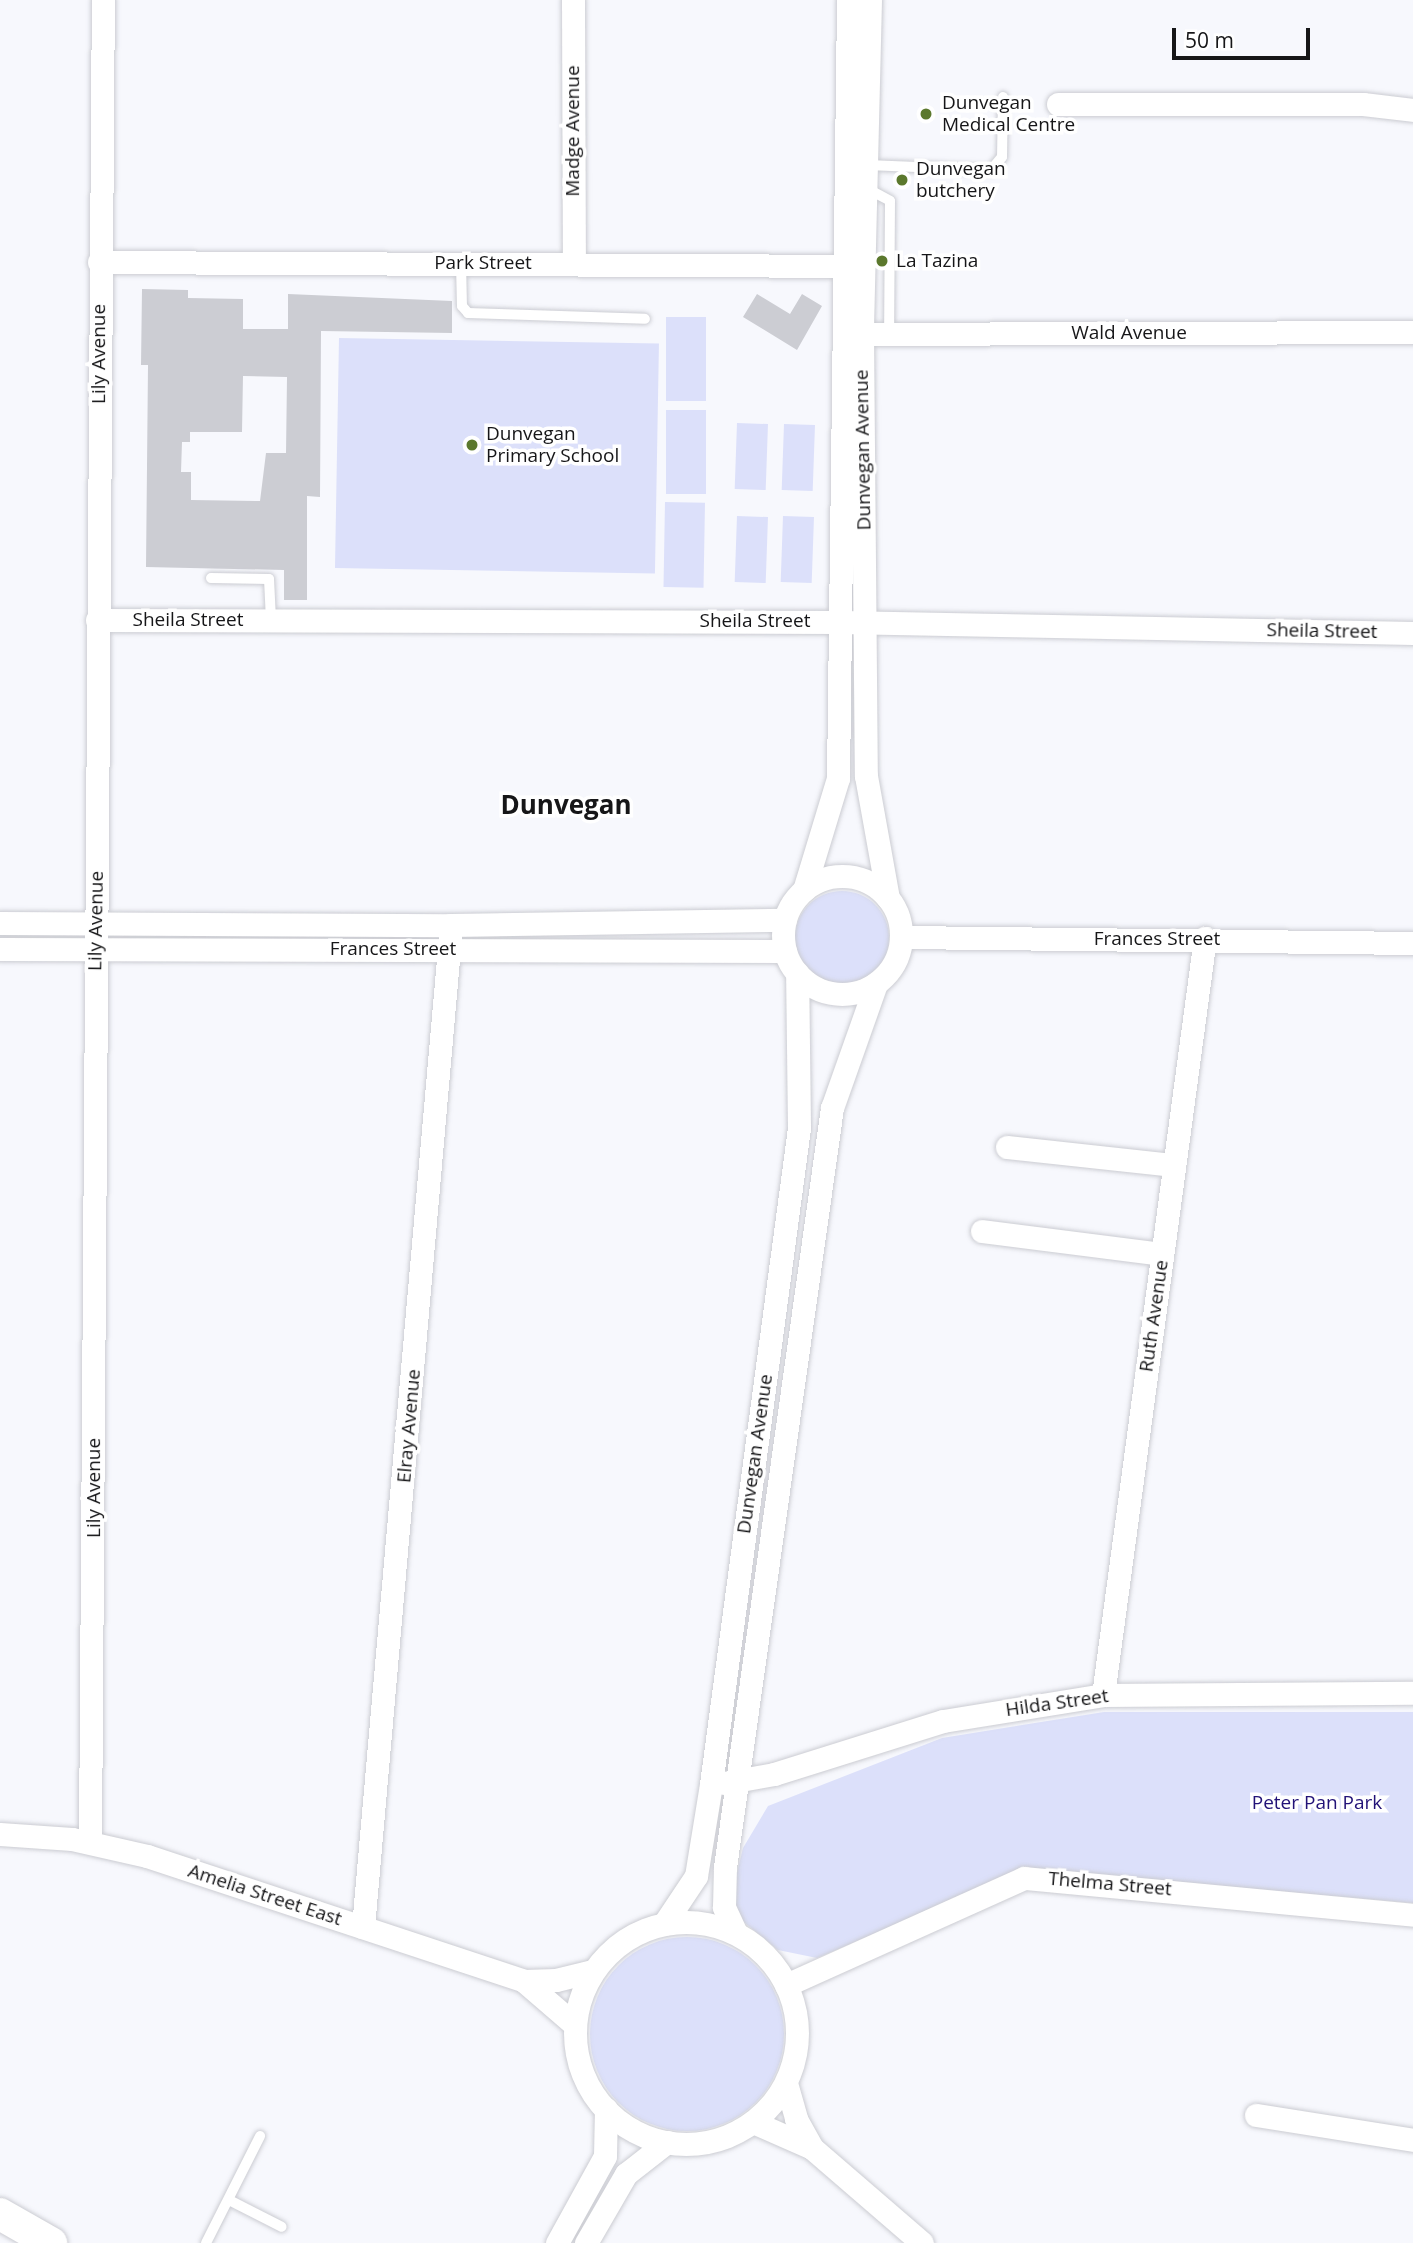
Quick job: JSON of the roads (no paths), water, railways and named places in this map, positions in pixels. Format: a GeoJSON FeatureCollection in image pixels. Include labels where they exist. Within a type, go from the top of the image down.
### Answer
{"type":"FeatureCollection","features":[{"type":"Feature","properties":{"kind":"main road"},"geometry":{"type":"LineString","coordinates":[[0,2214],[51,2243]]}},
{"type":"Feature","properties":{"kind":"street","name":"Lily Avenue"},"geometry":{"type":"LineString","coordinates":[[90,1842],[99,262],[103,0]]}},
{"type":"Feature","properties":{"kind":"street","name":"Madge Avenue"},"geometry":{"type":"LineString","coordinates":[[573,0],[574,263]]}},
{"type":"Feature","properties":{"kind":"street","name":"Dunvegan Avenue"},"geometry":{"type":"LineString","coordinates":[[804,890],[838,778],[840,622],[857,186],[848,0]]}},
{"type":"Feature","properties":{"kind":"street","name":"Dunvegan Avenue"},"geometry":{"type":"LineString","coordinates":[[857,186],[867,165],[870,0]]}},
{"type":"Feature","properties":{"kind":"street"},"geometry":{"type":"LineString","coordinates":[[1058,104],[1363,104],[1413,110]]}},
{"type":"Feature","properties":{"kind":"street","name":"Park Street"},"geometry":{"type":"LineString","coordinates":[[99,262],[855,266]]}},
{"type":"Feature","properties":{"kind":"street","name":"Wald Avenue"},"geometry":{"type":"LineString","coordinates":[[853,333],[1413,332]]}},
{"type":"Feature","properties":{"kind":"street","name":"Dunvegan Avenue"},"geometry":{"type":"LineString","coordinates":[[853,333],[865,622],[866,776],[888,898]]}},
{"type":"Feature","properties":{"kind":"street","name":"Sheila Street"},"geometry":{"type":"LineString","coordinates":[[97,620],[865,622],[1413,633]]}},
{"type":"Feature","properties":{"kind":"street"},"geometry":{"type":"LineString","coordinates":[[838,778],[866,776]]}},
{"type":"Feature","properties":{"kind":"street"},"geometry":{"type":"LineString","coordinates":[[857,878],[888,898],[902,937],[894,963],[876,984],[843,994],[810,985],[797,974],[785,951],[785,920],[804,890],[820,880],[857,878]]}},
{"type":"Feature","properties":{"kind":"street","name":"Frances Street"},"geometry":{"type":"LineString","coordinates":[[0,923],[452,925],[785,920]]}},
{"type":"Feature","properties":{"kind":"street","name":"Elray Avenue"},"geometry":{"type":"LineString","coordinates":[[363,1927],[379,1790],[452,925]]}},
{"type":"Feature","properties":{"kind":"street","name":"Frances Street"},"geometry":{"type":"LineString","coordinates":[[902,937],[1205,938],[1413,943]]}},
{"type":"Feature","properties":{"kind":"street","name":"Ruth Avenue"},"geometry":{"type":"LineString","coordinates":[[1103,1695],[1205,938]]}},
{"type":"Feature","properties":{"kind":"street","name":"Frances Street"},"geometry":{"type":"LineString","coordinates":[[0,949],[785,951]]}},
{"type":"Feature","properties":{"kind":"street","name":"Dunvegan Avenue"},"geometry":{"type":"LineString","coordinates":[[664,1924],[696,1876],[711,1784],[802,1101],[797,974]]}},
{"type":"Feature","properties":{"kind":"street","name":"Dunvegan Avenue"},"geometry":{"type":"LineString","coordinates":[[736,1933],[722,1897],[736,1781],[832,1108],[876,984]]}},
{"type":"Feature","properties":{"kind":"street"},"geometry":{"type":"LineString","coordinates":[[802,1101],[832,1108]]}},
{"type":"Feature","properties":{"kind":"street"},"geometry":{"type":"LineString","coordinates":[[1007,1147],[1174,1166]]}},
{"type":"Feature","properties":{"kind":"street"},"geometry":{"type":"LineString","coordinates":[[982,1231],[1162,1254]]}},
{"type":"Feature","properties":{"kind":"street"},"geometry":{"type":"LineString","coordinates":[[784,1236],[813,1241]]}},
{"type":"Feature","properties":{"kind":"street"},"geometry":{"type":"LineString","coordinates":[[764,1385],[793,1389]]}},
{"type":"Feature","properties":{"kind":"street"},"geometry":{"type":"LineString","coordinates":[[747,1518],[774,1523]]}},
{"type":"Feature","properties":{"kind":"street","name":"Hilda Street"},"geometry":{"type":"LineString","coordinates":[[711,1784],[736,1781],[943,1721],[1103,1695],[1413,1693]]}},
{"type":"Feature","properties":{"kind":"street","name":"Amelia Street East"},"geometry":{"type":"LineString","coordinates":[[0,1834],[90,1842],[363,1927],[524,1981],[556,1980],[593,1971]]}},
{"type":"Feature","properties":{"kind":"street","name":"Thelma Street"},"geometry":{"type":"LineString","coordinates":[[786,1985],[1024,1878],[1413,1915]]}},
{"type":"Feature","properties":{"kind":"street"},"geometry":{"type":"LineString","coordinates":[[704,1923],[736,1933],[765,1954],[786,1985],[796,2014],[797,2047],[786,2084],[753,2122],[713,2141],[667,2142],[627,2127],[606,2109],[590,2090],[577,2058],[575,2025],[582,1992],[593,1971],[617,1945],[664,1924],[704,1923]]}},
{"type":"Feature","properties":{"kind":"street","name":"Amelia Street East"},"geometry":{"type":"LineString","coordinates":[[524,1981],[575,2025]]}},
{"type":"Feature","properties":{"kind":"street"},"geometry":{"type":"LineString","coordinates":[[786,2084],[811,2148]]}},
{"type":"Feature","properties":{"kind":"street"},"geometry":{"type":"LineString","coordinates":[[557,2243],[605,2156],[606,2109]]}},
{"type":"Feature","properties":{"kind":"street"},"geometry":{"type":"LineString","coordinates":[[1256,2115],[1413,2140]]}},
{"type":"Feature","properties":{"kind":"street"},"geometry":{"type":"LineString","coordinates":[[753,2122],[811,2148],[922,2243]]}},
{"type":"Feature","properties":{"kind":"street"},"geometry":{"type":"LineString","coordinates":[[586,2243],[626,2174],[667,2142]]}},
{"type":"Feature","properties":{"kind":"lane"},"geometry":{"type":"LineString","coordinates":[[867,165],[991,170],[1002,157],[1003,97]]}},
{"type":"Feature","properties":{"kind":"lane"},"geometry":{"type":"LineString","coordinates":[[857,186],[890,201],[889,333]]}},
{"type":"Feature","properties":{"kind":"lane"},"geometry":{"type":"LineString","coordinates":[[461,263],[462,306],[468,313],[645,319]]}},
{"type":"Feature","properties":{"kind":"lane"},"geometry":{"type":"LineString","coordinates":[[211,578],[270,579],[271,620]]}},
{"type":"Feature","properties":{"kind":"lane"},"geometry":{"type":"LineString","coordinates":[[206,2243],[260,2136]]}},
{"type":"Feature","properties":{"kind":"lane"},"geometry":{"type":"LineString","coordinates":[[229,2200],[282,2227]]}},
{"type":"Feature","properties":{"kind":"place","name":"Dunvegan Medical Centre"},"geometry":{"type":"Point","coordinates":[926,114]}},
{"type":"Feature","properties":{"kind":"place","name":"Dunvegan butchery"},"geometry":{"type":"Point","coordinates":[902,180]}},
{"type":"Feature","properties":{"kind":"place","name":"La Tazina"},"geometry":{"type":"Point","coordinates":[882,261]}},
{"type":"Feature","properties":{"kind":"place","name":"Dunvegan Primary School"},"geometry":{"type":"Point","coordinates":[472,445]}},
{"type":"Feature","properties":{"kind":"district","name":"Dunvegan"},"geometry":{"type":"Point","coordinates":[566,805]}},
{"type":"Feature","properties":{"kind":"park label","name":"Peter Pan Park"},"geometry":{"type":"Point","coordinates":[1317,1803]}}]}
